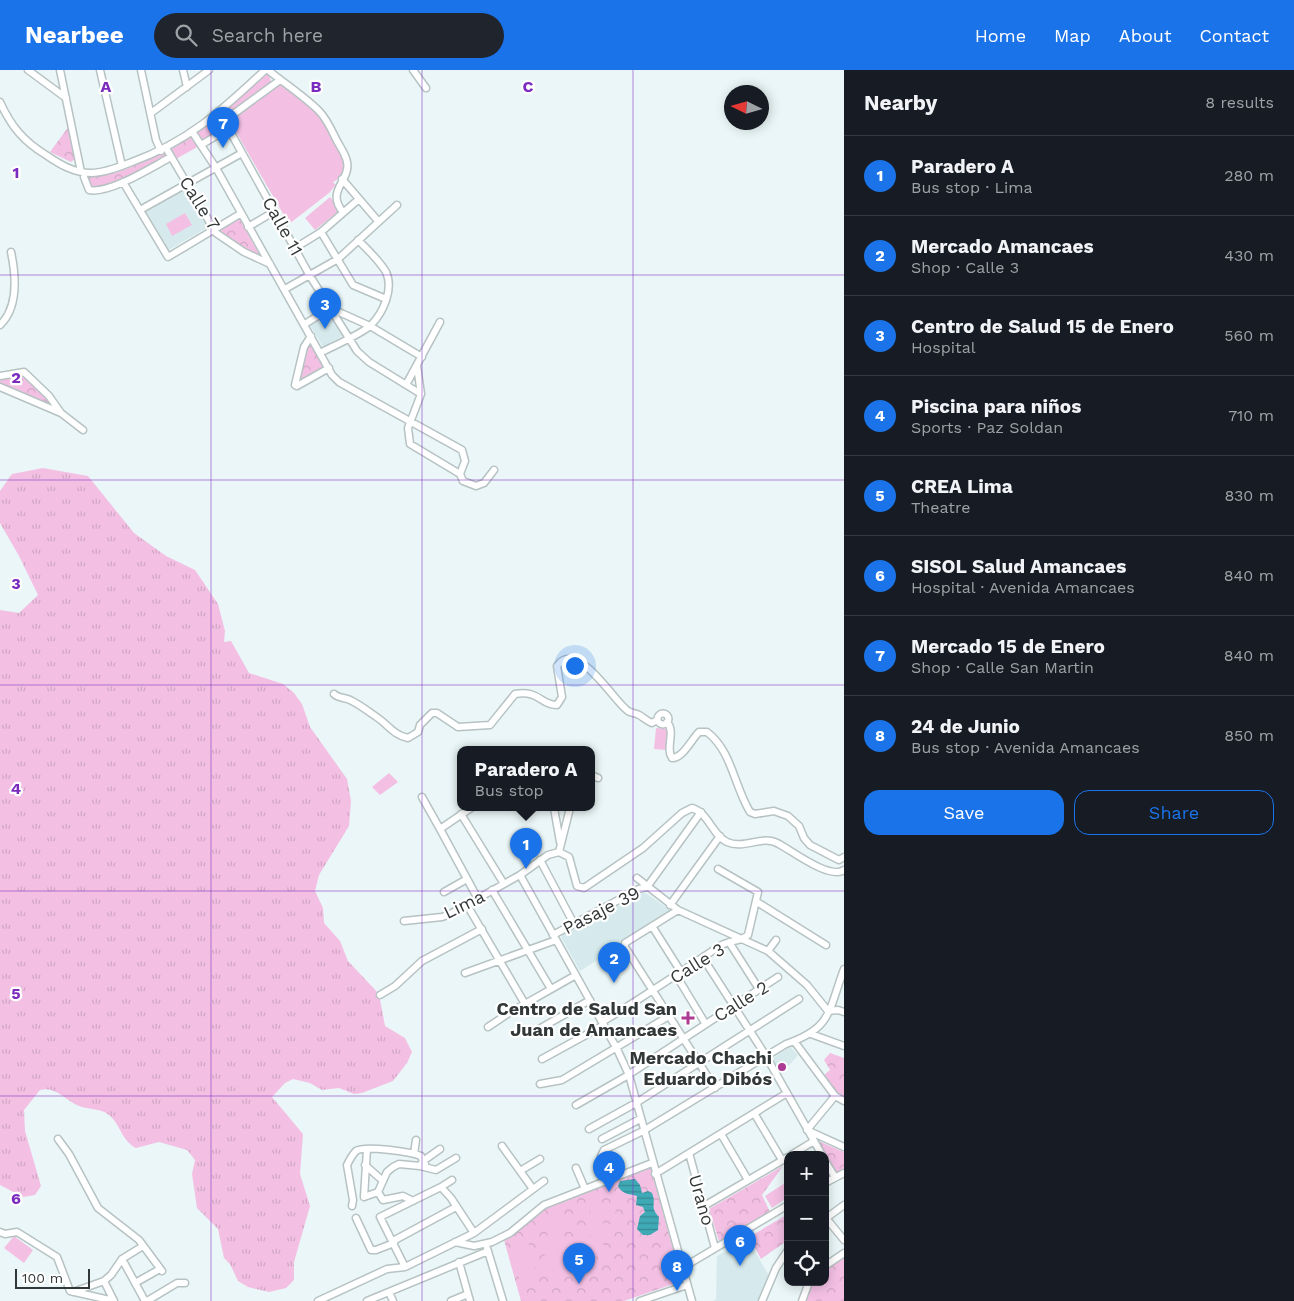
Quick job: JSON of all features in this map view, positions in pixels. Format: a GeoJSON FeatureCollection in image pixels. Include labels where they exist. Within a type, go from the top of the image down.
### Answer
{"type":"FeatureCollection","features":[{"type":"Feature","properties":{"kind":"street"},"geometry":{"type":"LineString","coordinates":[[28,70],[66,98]]}},
{"type":"Feature","properties":{"kind":"street"},"geometry":{"type":"LineString","coordinates":[[60,70],[87,188],[93,191],[123,182],[172,157]]}},
{"type":"Feature","properties":{"kind":"street"},"geometry":{"type":"LineString","coordinates":[[100,70],[122,166]]}},
{"type":"Feature","properties":{"kind":"street","name":"Calle 7"},"geometry":{"type":"LineString","coordinates":[[141,70],[151,113],[163,149],[172,157],[214,229],[244,252],[270,264]]}},
{"type":"Feature","properties":{"kind":"street"},"geometry":{"type":"LineString","coordinates":[[183,70],[187,87]]}},
{"type":"Feature","properties":{"kind":"street"},"geometry":{"type":"LineString","coordinates":[[151,113],[209,70]]}},
{"type":"Feature","properties":{"kind":"street"},"geometry":{"type":"LineString","coordinates":[[0,102],[10,123],[22,138],[60,164],[83,174],[92,173],[122,166],[163,149],[193,132],[267,70],[319,111],[326,121],[347,162],[347,170],[342,179],[337,197],[337,203],[343,212]]}},
{"type":"Feature","properties":{"kind":"street"},"geometry":{"type":"LineString","coordinates":[[413,70],[426,88]]}},
{"type":"Feature","properties":{"kind":"street"},"geometry":{"type":"LineString","coordinates":[[224,121],[280,80]]}},
{"type":"Feature","properties":{"kind":"street","name":"Calle 11"},"geometry":{"type":"LineString","coordinates":[[218,113],[229,128],[310,276],[361,356],[406,383],[420,394]]}},
{"type":"Feature","properties":{"kind":"street"},"geometry":{"type":"LineString","coordinates":[[202,145],[229,128]]}},
{"type":"Feature","properties":{"kind":"street"},"geometry":{"type":"LineString","coordinates":[[193,132],[216,168],[240,214],[285,289],[310,336],[339,382],[410,419],[462,450],[465,460],[460,474]]}},
{"type":"Feature","properties":{"kind":"street"},"geometry":{"type":"LineString","coordinates":[[140,210],[242,153]]}},
{"type":"Feature","properties":{"kind":"street"},"geometry":{"type":"LineString","coordinates":[[342,179],[378,221]]}},
{"type":"Feature","properties":{"kind":"street"},"geometry":{"type":"LineString","coordinates":[[123,182],[168,257],[240,214]]}},
{"type":"Feature","properties":{"kind":"street"},"geometry":{"type":"LineString","coordinates":[[295,248],[321,232],[359,199]]}},
{"type":"Feature","properties":{"kind":"street"},"geometry":{"type":"LineString","coordinates":[[285,289],[338,259],[397,205]]}},
{"type":"Feature","properties":{"kind":"street"},"geometry":{"type":"LineString","coordinates":[[248,227],[274,211]]}},
{"type":"Feature","properties":{"kind":"street"},"geometry":{"type":"LineString","coordinates":[[321,232],[353,285],[386,299]]}},
{"type":"Feature","properties":{"kind":"street"},"geometry":{"type":"LineString","coordinates":[[320,353],[370,326],[384,306],[389,289],[386,273],[358,240]]}},
{"type":"Feature","properties":{"kind":"street"},"geometry":{"type":"LineString","coordinates":[[0,325],[13,308],[14,284],[11,252]]}},
{"type":"Feature","properties":{"kind":"street"},"geometry":{"type":"LineString","coordinates":[[305,324],[330,308],[370,326],[422,357]]}},
{"type":"Feature","properties":{"kind":"street"},"geometry":{"type":"LineString","coordinates":[[406,383],[440,322]]}},
{"type":"Feature","properties":{"kind":"street"},"geometry":{"type":"LineString","coordinates":[[310,336],[304,347],[295,385],[297,386],[329,368]]}},
{"type":"Feature","properties":{"kind":"street"},"geometry":{"type":"LineString","coordinates":[[417,366],[420,394],[408,428],[410,444],[460,474],[463,482],[476,486],[484,483],[494,470]]}},
{"type":"Feature","properties":{"kind":"street"},"geometry":{"type":"LineString","coordinates":[[0,376],[24,372],[49,396],[61,413]]}},
{"type":"Feature","properties":{"kind":"street"},"geometry":{"type":"LineString","coordinates":[[0,387],[61,413],[83,430]]}},
{"type":"Feature","properties":{"kind":"street"},"geometry":{"type":"LineString","coordinates":[[334,694],[338,698],[352,701],[375,716],[393,732],[408,738],[418,732],[420,725],[432,713],[437,713],[458,727],[490,725],[515,694],[528,692],[551,704],[557,705],[562,697],[557,666],[560,662],[570,660],[586,664],[626,710],[652,723],[657,720],[661,724],[667,722],[670,727],[669,753],[672,758],[676,758],[682,753],[700,732],[707,732],[717,741],[724,752],[750,812],[755,814],[781,812],[795,821],[810,845],[839,860],[844,857]]}},
{"type":"Feature","properties":{"kind":"street"},"geometry":{"type":"LineString","coordinates":[[422,797],[478,899]]}},
{"type":"Feature","properties":{"kind":"street"},"geometry":{"type":"LineString","coordinates":[[548,855],[559,852],[569,857],[577,886],[584,888],[643,848],[687,809],[692,808],[701,812],[727,842],[737,844],[759,840],[773,841],[804,861],[835,873],[844,870]]}},
{"type":"Feature","properties":{"kind":"street"},"geometry":{"type":"LineString","coordinates":[[440,829],[466,811]]}},
{"type":"Feature","properties":{"kind":"street"},"geometry":{"type":"LineString","coordinates":[[555,811],[560,843],[559,852]]}},
{"type":"Feature","properties":{"kind":"street"},"geometry":{"type":"LineString","coordinates":[[548,855],[551,848],[563,839],[569,811]]}},
{"type":"Feature","properties":{"kind":"street","name":"Pasaje 39"},"geometry":{"type":"LineString","coordinates":[[465,973],[555,938],[574,924],[639,889],[648,887],[701,812]]}},
{"type":"Feature","properties":{"kind":"street"},"geometry":{"type":"LineString","coordinates":[[461,814],[504,884]]}},
{"type":"Feature","properties":{"kind":"street"},"geometry":{"type":"LineString","coordinates":[[670,905],[720,836]]}},
{"type":"Feature","properties":{"kind":"street","name":"Lima"},"geometry":{"type":"LineString","coordinates":[[404,921],[442,917],[520,875],[548,855]]}},
{"type":"Feature","properties":{"kind":"street"},"geometry":{"type":"LineString","coordinates":[[540,860],[574,924]]}},
{"type":"Feature","properties":{"kind":"street"},"geometry":{"type":"LineString","coordinates":[[718,869],[757,890],[757,902],[748,935],[743,939]]}},
{"type":"Feature","properties":{"kind":"street"},"geometry":{"type":"LineString","coordinates":[[520,875],[617,1049],[629,1075],[655,1174],[692,1301]]}},
{"type":"Feature","properties":{"kind":"street"},"geometry":{"type":"LineString","coordinates":[[444,892],[467,878]]}},
{"type":"Feature","properties":{"kind":"street"},"geometry":{"type":"LineString","coordinates":[[637,878],[678,910],[768,950],[807,985],[828,1011]]}},
{"type":"Feature","properties":{"kind":"street"},"geometry":{"type":"LineString","coordinates":[[492,890],[551,989]]}},
{"type":"Feature","properties":{"kind":"street"},"geometry":{"type":"LineString","coordinates":[[757,902],[826,945]]}},
{"type":"Feature","properties":{"kind":"street"},"geometry":{"type":"LineString","coordinates":[[467,905],[525,1004]]}},
{"type":"Feature","properties":{"kind":"street"},"geometry":{"type":"LineString","coordinates":[[678,910],[624,945],[652,992],[715,1088]]}},
{"type":"Feature","properties":{"kind":"street"},"geometry":{"type":"LineString","coordinates":[[652,926],[705,1023]]}},
{"type":"Feature","properties":{"kind":"street"},"geometry":{"type":"LineString","coordinates":[[380,995],[395,986],[422,961],[482,929]]}},
{"type":"Feature","properties":{"kind":"street","name":"Calle 3"},"geometry":{"type":"LineString","coordinates":[[542,1059],[603,1024],[729,942],[743,939]]}},
{"type":"Feature","properties":{"kind":"street"},"geometry":{"type":"LineString","coordinates":[[768,950],[776,940]]}},
{"type":"Feature","properties":{"kind":"street"},"geometry":{"type":"LineString","coordinates":[[729,942],[759,989]]}},
{"type":"Feature","properties":{"kind":"street"},"geometry":{"type":"LineString","coordinates":[[703,958],[766,1056],[820,1151]]}},
{"type":"Feature","properties":{"kind":"street"},"geometry":{"type":"LineString","coordinates":[[604,1182],[602,1152],[644,1131],[766,1056],[811,1034],[826,1019],[844,969]]}},
{"type":"Feature","properties":{"kind":"street"},"geometry":{"type":"LineString","coordinates":[[488,1028],[576,975]]}},
{"type":"Feature","properties":{"kind":"street","name":"Calle 2"},"geometry":{"type":"LineString","coordinates":[[576,1105],[629,1075],[705,1023],[778,977]]}},
{"type":"Feature","properties":{"kind":"street"},"geometry":{"type":"LineString","coordinates":[[589,1129],[636,1103],[799,999]]}},
{"type":"Feature","properties":{"kind":"street"},"geometry":{"type":"LineString","coordinates":[[532,1033],[590,1000]]}},
{"type":"Feature","properties":{"kind":"street"},"geometry":{"type":"LineString","coordinates":[[828,1011],[838,1010],[844,1012]]}},
{"type":"Feature","properties":{"kind":"street"},"geometry":{"type":"LineString","coordinates":[[540,1084],[556,1082],[617,1049],[669,1016]]}},
{"type":"Feature","properties":{"kind":"street"},"geometry":{"type":"LineString","coordinates":[[811,1034],[844,1046]]}},
{"type":"Feature","properties":{"kind":"street"},"geometry":{"type":"LineString","coordinates":[[794,1041],[835,1096],[844,1101]]}},
{"type":"Feature","properties":{"kind":"street"},"geometry":{"type":"LineString","coordinates":[[655,1174],[787,1093]]}},
{"type":"Feature","properties":{"kind":"street"},"geometry":{"type":"LineString","coordinates":[[808,1130],[835,1096]]}},
{"type":"Feature","properties":{"kind":"street"},"geometry":{"type":"LineString","coordinates":[[754,1113],[784,1157]]}},
{"type":"Feature","properties":{"kind":"street"},"geometry":{"type":"LineString","coordinates":[[602,1139],[640,1119]]}},
{"type":"Feature","properties":{"kind":"street"},"geometry":{"type":"LineString","coordinates":[[808,1130],[844,1147]]}},
{"type":"Feature","properties":{"kind":"street"},"geometry":{"type":"LineString","coordinates":[[721,1134],[748,1180]]}},
{"type":"Feature","properties":{"kind":"street"},"geometry":{"type":"LineString","coordinates":[[58,1139],[69,1154],[98,1208],[139,1240],[161,1270],[135,1283]]}},
{"type":"Feature","properties":{"kind":"street"},"geometry":{"type":"LineString","coordinates":[[414,1154],[416,1140]]}},
{"type":"Feature","properties":{"kind":"street"},"geometry":{"type":"LineString","coordinates":[[798,1151],[814,1141]]}},
{"type":"Feature","properties":{"kind":"street"},"geometry":{"type":"LineString","coordinates":[[502,1146],[533,1189]]}},
{"type":"Feature","properties":{"kind":"street"},"geometry":{"type":"LineString","coordinates":[[367,1149],[364,1197],[378,1192],[390,1169],[396,1165],[423,1164],[438,1170],[456,1158]]}},
{"type":"Feature","properties":{"kind":"street"},"geometry":{"type":"LineString","coordinates":[[352,1206],[354,1200],[347,1165],[357,1151],[367,1149],[414,1154],[421,1156],[423,1164]]}},
{"type":"Feature","properties":{"kind":"street"},"geometry":{"type":"LineString","coordinates":[[423,1164],[440,1149]]}},
{"type":"Feature","properties":{"kind":"street","name":"Urano"},"geometry":{"type":"LineString","coordinates":[[689,1153],[716,1248]]}},
{"type":"Feature","properties":{"kind":"street"},"geometry":{"type":"LineString","coordinates":[[520,1171],[540,1159]]}},
{"type":"Feature","properties":{"kind":"street"},"geometry":{"type":"LineString","coordinates":[[704,1206],[784,1159]]}},
{"type":"Feature","properties":{"kind":"street"},"geometry":{"type":"LineString","coordinates":[[367,1301],[487,1248],[510,1233],[538,1208],[652,1163]]}},
{"type":"Feature","properties":{"kind":"street"},"geometry":{"type":"LineString","coordinates":[[365,1166],[383,1181]]}},
{"type":"Feature","properties":{"kind":"street"},"geometry":{"type":"LineString","coordinates":[[576,1168],[585,1189]]}},
{"type":"Feature","properties":{"kind":"street"},"geometry":{"type":"LineString","coordinates":[[829,1168],[835,1178]]}},
{"type":"Feature","properties":{"kind":"street"},"geometry":{"type":"LineString","coordinates":[[829,1181],[844,1173]]}},
{"type":"Feature","properties":{"kind":"street"},"geometry":{"type":"LineString","coordinates":[[405,1266],[380,1217],[441,1188],[452,1180]]}},
{"type":"Feature","properties":{"kind":"street"},"geometry":{"type":"LineString","coordinates":[[318,1301],[387,1269],[405,1266],[471,1234],[544,1182]]}},
{"type":"Feature","properties":{"kind":"street"},"geometry":{"type":"LineString","coordinates":[[441,1188],[456,1207],[471,1234],[469,1242],[474,1246]]}},
{"type":"Feature","properties":{"kind":"street"},"geometry":{"type":"LineString","coordinates":[[378,1192],[383,1200],[403,1196],[413,1201]]}},
{"type":"Feature","properties":{"kind":"street"},"geometry":{"type":"LineString","coordinates":[[829,1216],[844,1205]]}},
{"type":"Feature","properties":{"kind":"street"},"geometry":{"type":"LineString","coordinates":[[356,1218],[371,1250],[376,1250],[456,1207]]}},
{"type":"Feature","properties":{"kind":"street"},"geometry":{"type":"LineString","coordinates":[[682,1268],[784,1207]]}},
{"type":"Feature","properties":{"kind":"street"},"geometry":{"type":"LineString","coordinates":[[829,1222],[844,1240]]}},
{"type":"Feature","properties":{"kind":"street"},"geometry":{"type":"LineString","coordinates":[[0,1232],[5,1234],[17,1232],[53,1254],[59,1260],[68,1289],[90,1298],[114,1301]]}},
{"type":"Feature","properties":{"kind":"street"},"geometry":{"type":"LineString","coordinates":[[454,1242],[487,1248]]}},
{"type":"Feature","properties":{"kind":"street"},"geometry":{"type":"LineString","coordinates":[[73,1292],[104,1281],[111,1275],[122,1259],[143,1246]]}},
{"type":"Feature","properties":{"kind":"street"},"geometry":{"type":"LineString","coordinates":[[487,1248],[503,1301]]}},
{"type":"Feature","properties":{"kind":"street"},"geometry":{"type":"LineString","coordinates":[[829,1263],[844,1253]]}},
{"type":"Feature","properties":{"kind":"street"},"geometry":{"type":"LineString","coordinates":[[762,1301],[776,1268],[784,1256]]}},
{"type":"Feature","properties":{"kind":"street"},"geometry":{"type":"LineString","coordinates":[[122,1259],[146,1301],[178,1283],[185,1283]]}},
{"type":"Feature","properties":{"kind":"street"},"geometry":{"type":"LineString","coordinates":[[451,1301],[469,1298],[459,1262]]}},
{"type":"Feature","properties":{"kind":"street"},"geometry":{"type":"LineString","coordinates":[[104,1281],[114,1301]]}},
{"type":"Feature","properties":{"kind":"street"},"geometry":{"type":"LineString","coordinates":[[640,1301],[687,1285]]}},
{"type":"Feature","properties":{"kind":"street"},"geometry":{"type":"LineString","coordinates":[[802,1301],[808,1286]]}},
{"type":"Feature","properties":{"kind":"street"},"geometry":{"type":"LineString","coordinates":[[390,1292],[393,1301]]}},
{"type":"Feature","properties":{"kind":"shaded area"},"geometry":{"type":"Polygon","coordinates":[[[189,187],[210,226],[167,251],[144,212],[189,187]]]}},
{"type":"Feature","properties":{"kind":"shaded area"},"geometry":{"type":"Polygon","coordinates":[[[327,311],[342,336],[323,347],[308,322],[327,311]]]}},
{"type":"Feature","properties":{"kind":"shaded area"},"geometry":{"type":"Polygon","coordinates":[[[644,892],[673,912],[580,971],[561,937],[564,933],[644,892]]]}},
{"type":"Feature","properties":{"kind":"shaded area","name":"Mercado Chachi Eduardo Dibós"},"geometry":{"type":"Polygon","coordinates":[[[790,1047],[798,1055],[781,1075],[771,1059],[790,1047]]]}},
{"type":"Feature","properties":{"kind":"shaded area"},"geometry":{"type":"Polygon","coordinates":[[[748,1239],[769,1276],[758,1301],[713,1301],[716,1299],[717,1256],[748,1239]]]}},
{"type":"Feature","properties":{"kind":"green space"},"geometry":{"type":"Polygon","coordinates":[[[265,74],[269,74],[271,82],[226,115],[224,113],[265,74]]]}},
{"type":"Feature","properties":{"kind":"green space"},"geometry":{"type":"Polygon","coordinates":[[[279,83],[301,96],[310,105],[326,125],[346,158],[346,166],[343,173],[333,182],[336,185],[329,193],[289,224],[232,125],[233,115],[279,83]]]}},
{"type":"Feature","properties":{"kind":"green space"},"geometry":{"type":"Polygon","coordinates":[[[219,117],[225,126],[202,141],[196,132],[219,117]]]}},
{"type":"Feature","properties":{"kind":"green space"},"geometry":{"type":"Polygon","coordinates":[[[69,126],[75,159],[71,162],[50,152],[69,126]]]}},
{"type":"Feature","properties":{"kind":"green space"},"geometry":{"type":"Polygon","coordinates":[[[192,136],[199,146],[176,159],[170,150],[192,136]]]}},
{"type":"Feature","properties":{"kind":"green space"},"geometry":{"type":"Polygon","coordinates":[[[165,151],[168,157],[129,177],[108,186],[90,188],[86,176],[106,175],[116,172],[165,151]]]}},
{"type":"Feature","properties":{"kind":"green space"},"geometry":{"type":"Polygon","coordinates":[[[330,197],[340,210],[315,230],[305,218],[330,197]]]}},
{"type":"Feature","properties":{"kind":"green space"},"geometry":{"type":"Polygon","coordinates":[[[185,213],[192,225],[172,236],[166,224],[185,213]]]}},
{"type":"Feature","properties":{"kind":"green space"},"geometry":{"type":"Polygon","coordinates":[[[239,218],[263,261],[217,231],[239,218]]]}},
{"type":"Feature","properties":{"kind":"green space"},"geometry":{"type":"Polygon","coordinates":[[[311,342],[325,367],[298,384],[306,347],[311,342]]]}},
{"type":"Feature","properties":{"kind":"green space"},"geometry":{"type":"Polygon","coordinates":[[[25,374],[51,401],[47,405],[0,385],[0,378],[25,374]]]}},
{"type":"Feature","properties":{"kind":"green space"},"geometry":{"type":"Polygon","coordinates":[[[43,468],[88,476],[134,533],[166,556],[195,570],[218,604],[225,631],[224,642],[231,641],[249,673],[283,684],[294,693],[302,704],[310,727],[347,779],[351,801],[349,826],[319,875],[315,891],[323,908],[324,923],[340,941],[348,961],[379,994],[385,1026],[405,1038],[412,1052],[407,1063],[393,1081],[362,1093],[354,1094],[339,1088],[322,1090],[310,1083],[293,1079],[285,1083],[272,1097],[303,1134],[300,1174],[310,1206],[294,1262],[294,1280],[286,1288],[269,1292],[248,1287],[238,1281],[230,1264],[224,1258],[218,1229],[197,1208],[192,1174],[195,1160],[187,1150],[159,1142],[136,1148],[127,1141],[109,1115],[99,1110],[74,1104],[51,1090],[40,1090],[24,1110],[25,1131],[41,1186],[35,1195],[23,1197],[0,1185],[0,610],[19,613],[38,595],[0,523],[0,491],[12,474],[43,468]]]}},
{"type":"Feature","properties":{"kind":"green space"},"geometry":{"type":"Polygon","coordinates":[[[656,728],[668,729],[667,750],[654,749],[656,728]]]}},
{"type":"Feature","properties":{"kind":"green space"},"geometry":{"type":"Polygon","coordinates":[[[389,773],[398,782],[380,795],[372,787],[389,773]]]}},
{"type":"Feature","properties":{"kind":"green space"},"geometry":{"type":"Polygon","coordinates":[[[830,1053],[844,1058],[844,1099],[835,1095],[823,1076],[830,1070],[824,1060],[830,1053]]]}},
{"type":"Feature","properties":{"kind":"green space"},"geometry":{"type":"Polygon","coordinates":[[[816,1140],[844,1152],[844,1171],[836,1172],[829,1161],[829,1151],[823,1151],[816,1140]]]}},
{"type":"Feature","properties":{"kind":"green space"},"geometry":{"type":"Polygon","coordinates":[[[650,1166],[682,1281],[624,1301],[521,1301],[504,1240],[540,1209],[650,1166]]]}},
{"type":"Feature","properties":{"kind":"green space"},"geometry":{"type":"Polygon","coordinates":[[[783,1166],[762,1195],[770,1212],[719,1241],[709,1209],[783,1166]]]}},
{"type":"Feature","properties":{"kind":"green space"},"geometry":{"type":"Polygon","coordinates":[[[784,1184],[784,1200],[772,1208],[765,1196],[784,1184]]]}},
{"type":"Feature","properties":{"kind":"green space"},"geometry":{"type":"Polygon","coordinates":[[[592,1201],[617,1206],[614,1219],[590,1214],[592,1201]]]}},
{"type":"Feature","properties":{"kind":"green space"},"geometry":{"type":"Polygon","coordinates":[[[550,1215],[576,1219],[574,1232],[548,1228],[550,1215]]]}},
{"type":"Feature","properties":{"kind":"green space"},"geometry":{"type":"Polygon","coordinates":[[[784,1216],[784,1243],[761,1259],[749,1237],[784,1216]]]}},
{"type":"Feature","properties":{"kind":"green space"},"geometry":{"type":"Polygon","coordinates":[[[589,1221],[613,1225],[611,1239],[587,1235],[589,1221]]]}},
{"type":"Feature","properties":{"kind":"green space"},"geometry":{"type":"Polygon","coordinates":[[[547,1235],[573,1239],[570,1252],[545,1248],[547,1235]]]}},
{"type":"Feature","properties":{"kind":"green space"},"geometry":{"type":"Polygon","coordinates":[[[14,1236],[33,1250],[24,1263],[4,1248],[14,1236]]]}},
{"type":"Feature","properties":{"kind":"green space"},"geometry":{"type":"Polygon","coordinates":[[[585,1241],[609,1246],[607,1258],[582,1254],[585,1241]]]}},
{"type":"Feature","properties":{"kind":"green space"},"geometry":{"type":"Polygon","coordinates":[[[529,1244],[537,1277],[520,1282],[511,1249],[529,1244]]]}},
{"type":"Feature","properties":{"kind":"green space"},"geometry":{"type":"Polygon","coordinates":[[[544,1255],[569,1260],[567,1272],[542,1268],[544,1255]]]}},
{"type":"Feature","properties":{"kind":"green space"},"geometry":{"type":"Polygon","coordinates":[[[844,1258],[844,1301],[804,1301],[811,1286],[829,1286],[829,1267],[844,1258]]]}},
{"type":"Feature","properties":{"kind":"water"},"geometry":{"type":"Polygon","coordinates":[[[635,1179],[640,1185],[642,1193],[648,1191],[652,1193],[654,1210],[659,1217],[658,1230],[650,1235],[643,1235],[637,1229],[640,1216],[645,1212],[643,1207],[636,1205],[637,1196],[624,1193],[618,1186],[620,1181],[635,1179]]]}},
{"type":"Feature","properties":{"kind":"place","name":"Mercado 15 de Enero"},"geometry":{"type":"Point","coordinates":[223,148]}},
{"type":"Feature","properties":{"kind":"place","name":"Centro de Salud 15 de Enero"},"geometry":{"type":"Point","coordinates":[325,329]}},
{"type":"Feature","properties":{"kind":"place","name":"Paradero A"},"geometry":{"type":"Point","coordinates":[526,869]}},
{"type":"Feature","properties":{"kind":"place","name":"Mercado Amancaes"},"geometry":{"type":"Point","coordinates":[614,983]}},
{"type":"Feature","properties":{"kind":"place","name":"Centro de Salud San Juan de Amancaes"},"geometry":{"type":"Point","coordinates":[688,1018]}},
{"type":"Feature","properties":{"kind":"place","name":"Mercado Chachi Eduardo Dibós"},"geometry":{"type":"Point","coordinates":[782,1067]}},
{"type":"Feature","properties":{"kind":"place","name":"Piscina para niños"},"geometry":{"type":"Point","coordinates":[609,1192]}},
{"type":"Feature","properties":{"kind":"place","name":"SISOL Salud Amancaes"},"geometry":{"type":"Point","coordinates":[740,1266]}},
{"type":"Feature","properties":{"kind":"place","name":"CREA Lima"},"geometry":{"type":"Point","coordinates":[579,1284]}},
{"type":"Feature","properties":{"kind":"place","name":"24 de Junio"},"geometry":{"type":"Point","coordinates":[677,1291]}}]}
